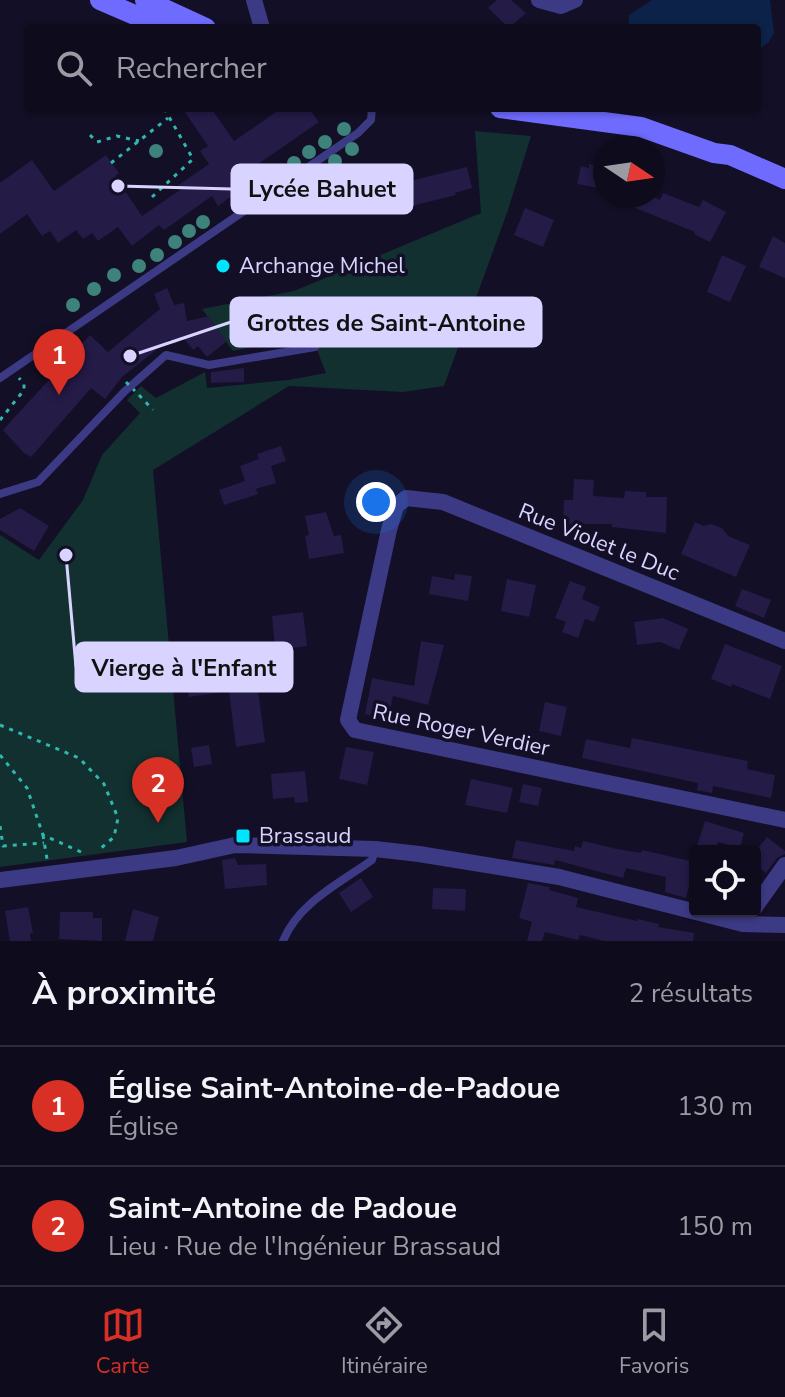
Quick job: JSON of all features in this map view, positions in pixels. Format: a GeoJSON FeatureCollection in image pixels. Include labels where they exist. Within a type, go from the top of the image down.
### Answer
{"type":"FeatureCollection","features":[{"type":"Feature","properties":{"kind":"main road"},"geometry":{"type":"LineString","coordinates":[[100,0],[156,24]]}},
{"type":"Feature","properties":{"kind":"main road"},"geometry":{"type":"LineString","coordinates":[[145,0],[197,24]]}},
{"type":"Feature","properties":{"kind":"main road"},"geometry":{"type":"LineString","coordinates":[[530,112],[641,127],[714,153],[730,155],[785,179]]}},
{"type":"Feature","properties":{"kind":"main road"},"geometry":{"type":"LineString","coordinates":[[714,153],[726,163],[785,192]]}},
{"type":"Feature","properties":{"kind":"street"},"geometry":{"type":"LineString","coordinates":[[254,0],[261,24]]}},
{"type":"Feature","properties":{"kind":"street"},"geometry":{"type":"LineString","coordinates":[[539,0],[561,6],[575,0]]}},
{"type":"Feature","properties":{"kind":"street","name":"Rue Violet le Duc"},"geometry":{"type":"LineString","coordinates":[[396,506],[406,498],[443,502],[785,641]]}},
{"type":"Feature","properties":{"kind":"street","name":"Rue Roger Verdier"},"geometry":{"type":"LineString","coordinates":[[396,506],[348,720],[355,730],[785,820]]}},
{"type":"Feature","properties":{"kind":"street"},"geometry":{"type":"LineString","coordinates":[[0,880],[176,858],[235,845],[375,849],[559,877],[689,902]]}},
{"type":"Feature","properties":{"kind":"street"},"geometry":{"type":"LineString","coordinates":[[761,899],[785,865]]}},
{"type":"Feature","properties":{"kind":"street"},"geometry":{"type":"LineString","coordinates":[[756,917],[783,930]]}},
{"type":"Feature","properties":{"kind":"lane"},"geometry":{"type":"LineString","coordinates":[[0,378],[358,133],[371,120],[372,112]]}},
{"type":"Feature","properties":{"kind":"lane"},"geometry":{"type":"LineString","coordinates":[[0,494],[38,482],[125,391],[166,355],[209,365],[315,347]]}},
{"type":"Feature","properties":{"kind":"lane"},"geometry":{"type":"LineString","coordinates":[[283,941],[293,920],[304,908],[372,860],[375,849]]}},
{"type":"Feature","properties":{"kind":"path"},"geometry":{"type":"LineString","coordinates":[[152,197],[193,159],[166,112]]}},
{"type":"Feature","properties":{"kind":"path"},"geometry":{"type":"LineString","coordinates":[[111,163],[169,118]]}},
{"type":"Feature","properties":{"kind":"path"},"geometry":{"type":"LineString","coordinates":[[90,135],[97,142],[117,136],[139,141]]}},
{"type":"Feature","properties":{"kind":"path"},"geometry":{"type":"LineString","coordinates":[[126,382],[153,410]]}},
{"type":"Feature","properties":{"kind":"path"},"geometry":{"type":"LineString","coordinates":[[0,420],[24,390],[24,384]]}},
{"type":"Feature","properties":{"kind":"path"},"geometry":{"type":"LineString","coordinates":[[0,725],[79,758],[104,784],[118,818],[114,837],[100,849],[81,852],[43,835]]}},
{"type":"Feature","properties":{"kind":"path"},"geometry":{"type":"LineString","coordinates":[[0,755],[27,788],[43,835],[48,874]]}},
{"type":"Feature","properties":{"kind":"path"},"geometry":{"type":"LineString","coordinates":[[0,826],[2,846],[44,843]]}},
{"type":"Feature","properties":{"kind":"green space"},"geometry":{"type":"Polygon","coordinates":[[[475,131],[531,136],[508,210],[444,386],[403,392],[289,386],[153,470],[187,842],[0,867],[0,535],[39,560],[83,500],[102,455],[140,413],[127,400],[141,386],[156,398],[205,372],[207,388],[326,373],[311,335],[233,351],[202,309],[294,291],[481,213],[475,131]]]}},
{"type":"Feature","properties":{"kind":"water"},"geometry":{"type":"Polygon","coordinates":[[[652,0],[770,0],[774,33],[761,48],[761,24],[629,24],[629,15],[652,0]]]}},
{"type":"Feature","properties":{"kind":"building"},"geometry":{"type":"Polygon","coordinates":[[[497,0],[511,0],[526,13],[514,24],[505,24],[488,8],[497,0]]]}},
{"type":"Feature","properties":{"kind":"building"},"geometry":{"type":"Polygon","coordinates":[[[185,112],[214,112],[234,141],[276,112],[311,112],[319,122],[234,181],[240,190],[218,206],[212,196],[164,230],[159,225],[132,246],[118,227],[98,241],[92,233],[83,239],[76,230],[58,243],[50,231],[42,236],[27,214],[0,234],[0,183],[32,160],[54,191],[106,155],[119,173],[115,176],[142,216],[180,190],[177,186],[209,164],[200,151],[208,146],[185,112]]]}},
{"type":"Feature","properties":{"kind":"building"},"geometry":{"type":"Polygon","coordinates":[[[589,164],[593,165],[593,187],[577,184],[581,166],[589,168],[589,164]]]}},
{"type":"Feature","properties":{"kind":"building"},"geometry":{"type":"Polygon","coordinates":[[[467,167],[472,188],[391,211],[385,187],[467,167]]]}},
{"type":"Feature","properties":{"kind":"building"},"geometry":{"type":"Polygon","coordinates":[[[665,194],[699,207],[703,200],[726,212],[710,242],[695,232],[635,208],[665,208],[665,194]]]}},
{"type":"Feature","properties":{"kind":"building"},"geometry":{"type":"Polygon","coordinates":[[[525,208],[554,220],[543,247],[514,235],[525,208]]]}},
{"type":"Feature","properties":{"kind":"building"},"geometry":{"type":"Polygon","coordinates":[[[773,236],[785,243],[785,278],[759,267],[773,236]]]}},
{"type":"Feature","properties":{"kind":"building"},"geometry":{"type":"Polygon","coordinates":[[[722,255],[746,266],[730,302],[707,292],[722,255]]]}},
{"type":"Feature","properties":{"kind":"building"},"geometry":{"type":"Polygon","coordinates":[[[167,288],[174,305],[184,303],[187,321],[210,316],[199,324],[209,317],[227,341],[207,357],[198,346],[193,350],[183,337],[174,344],[170,339],[122,377],[105,399],[91,388],[31,457],[24,453],[3,430],[90,335],[108,352],[160,309],[154,294],[167,288]]]}},
{"type":"Feature","properties":{"kind":"building"},"geometry":{"type":"Polygon","coordinates":[[[244,368],[244,382],[211,383],[211,372],[244,368]]]}},
{"type":"Feature","properties":{"kind":"building"},"geometry":{"type":"Polygon","coordinates":[[[281,446],[286,461],[271,466],[276,483],[256,489],[258,494],[224,505],[219,490],[245,481],[240,466],[259,459],[257,454],[281,446]]]}},
{"type":"Feature","properties":{"kind":"building"},"geometry":{"type":"Polygon","coordinates":[[[574,479],[594,480],[593,496],[624,498],[625,491],[646,492],[646,497],[667,497],[666,533],[612,527],[612,524],[563,524],[564,500],[573,500],[574,479]]]}},
{"type":"Feature","properties":{"kind":"building"},"geometry":{"type":"Polygon","coordinates":[[[20,508],[49,526],[34,551],[0,530],[0,519],[20,508]]]}},
{"type":"Feature","properties":{"kind":"building"},"geometry":{"type":"Polygon","coordinates":[[[326,512],[334,536],[341,535],[344,553],[309,559],[305,516],[326,512]]]}},
{"type":"Feature","properties":{"kind":"building"},"geometry":{"type":"Polygon","coordinates":[[[695,522],[722,528],[728,536],[750,545],[736,577],[681,554],[695,522]]]}},
{"type":"Feature","properties":{"kind":"building"},"geometry":{"type":"Polygon","coordinates":[[[455,574],[472,576],[468,601],[429,594],[432,576],[454,580],[455,574]]]}},
{"type":"Feature","properties":{"kind":"building"},"geometry":{"type":"Polygon","coordinates":[[[507,579],[536,585],[529,617],[501,611],[507,579]]]}},
{"type":"Feature","properties":{"kind":"building"},"geometry":{"type":"Polygon","coordinates":[[[570,581],[586,587],[582,599],[600,607],[594,622],[585,619],[578,638],[562,632],[566,622],[555,618],[570,581]]]}},
{"type":"Feature","properties":{"kind":"building"},"geometry":{"type":"Polygon","coordinates":[[[742,589],[771,600],[764,618],[735,606],[742,589]]]}},
{"type":"Feature","properties":{"kind":"building"},"geometry":{"type":"Polygon","coordinates":[[[303,612],[307,646],[275,650],[272,616],[303,612]]]}},
{"type":"Feature","properties":{"kind":"building"},"geometry":{"type":"Polygon","coordinates":[[[663,618],[688,629],[679,650],[660,642],[637,645],[634,622],[663,618]]]}},
{"type":"Feature","properties":{"kind":"building"},"geometry":{"type":"Polygon","coordinates":[[[421,641],[444,645],[428,705],[393,696],[388,719],[365,714],[372,678],[414,686],[421,641]]]}},
{"type":"Feature","properties":{"kind":"building"},"geometry":{"type":"Polygon","coordinates":[[[725,644],[782,666],[770,699],[711,679],[725,644]]]}},
{"type":"Feature","properties":{"kind":"building"},"geometry":{"type":"Polygon","coordinates":[[[255,668],[265,742],[236,747],[229,691],[189,697],[186,678],[255,668]]]}},
{"type":"Feature","properties":{"kind":"building"},"geometry":{"type":"Polygon","coordinates":[[[545,702],[567,707],[561,736],[539,731],[545,702]]]}},
{"type":"Feature","properties":{"kind":"building"},"geometry":{"type":"Polygon","coordinates":[[[632,738],[748,761],[747,769],[775,775],[771,798],[713,786],[712,793],[697,790],[698,783],[582,758],[586,739],[630,748],[632,738]]]}},
{"type":"Feature","properties":{"kind":"building"},"geometry":{"type":"Polygon","coordinates":[[[209,745],[212,764],[194,767],[191,748],[209,745]]]}},
{"type":"Feature","properties":{"kind":"building"},"geometry":{"type":"Polygon","coordinates":[[[346,747],[374,752],[367,785],[339,779],[346,747]]]}},
{"type":"Feature","properties":{"kind":"building"},"geometry":{"type":"Polygon","coordinates":[[[305,771],[308,802],[295,803],[294,797],[273,799],[271,774],[305,771]]]}},
{"type":"Feature","properties":{"kind":"building"},"geometry":{"type":"Polygon","coordinates":[[[471,779],[513,788],[507,813],[465,805],[471,779]]]}},
{"type":"Feature","properties":{"kind":"building"},"geometry":{"type":"Polygon","coordinates":[[[523,784],[542,788],[538,806],[519,802],[523,784]]]}},
{"type":"Feature","properties":{"kind":"building"},"geometry":{"type":"Polygon","coordinates":[[[705,821],[744,833],[741,845],[718,842],[717,845],[697,845],[705,821]]]}},
{"type":"Feature","properties":{"kind":"building"},"geometry":{"type":"Polygon","coordinates":[[[767,837],[785,851],[766,873],[761,869],[761,845],[767,837]]]}},
{"type":"Feature","properties":{"kind":"building"},"geometry":{"type":"Polygon","coordinates":[[[516,840],[574,851],[575,846],[581,848],[583,841],[641,853],[642,850],[689,861],[689,886],[686,898],[665,892],[666,877],[626,868],[623,878],[555,860],[554,865],[512,858],[516,840]]]}},
{"type":"Feature","properties":{"kind":"building"},"geometry":{"type":"Polygon","coordinates":[[[235,858],[238,865],[266,864],[267,885],[225,889],[222,860],[235,858]]]}},
{"type":"Feature","properties":{"kind":"building"},"geometry":{"type":"Polygon","coordinates":[[[361,878],[373,897],[351,912],[339,893],[361,878]]]}},
{"type":"Feature","properties":{"kind":"building"},"geometry":{"type":"Polygon","coordinates":[[[528,883],[550,887],[549,890],[578,898],[576,907],[694,933],[693,941],[604,941],[580,935],[578,940],[545,932],[542,941],[527,941],[532,922],[519,918],[528,883]]]}},
{"type":"Feature","properties":{"kind":"building"},"geometry":{"type":"Polygon","coordinates":[[[433,888],[466,889],[465,911],[432,909],[433,888]]]}},
{"type":"Feature","properties":{"kind":"building"},"geometry":{"type":"Polygon","coordinates":[[[28,907],[33,933],[30,933],[31,941],[10,941],[5,911],[28,907]]]}},
{"type":"Feature","properties":{"kind":"building"},"geometry":{"type":"Polygon","coordinates":[[[133,909],[159,917],[153,941],[125,941],[133,909]]]}},
{"type":"Feature","properties":{"kind":"building"},"geometry":{"type":"Polygon","coordinates":[[[60,912],[93,912],[93,918],[102,918],[102,941],[59,939],[60,912]]]}},
{"type":"Feature","properties":{"kind":"place","name":"Lycée Bahuet"},"geometry":{"type":"Point","coordinates":[118,186]}},
{"type":"Feature","properties":{"kind":"place","name":"Archange Michel"},"geometry":{"type":"Point","coordinates":[223,266]}},
{"type":"Feature","properties":{"kind":"place","name":"Grottes de Saint-Antoine"},"geometry":{"type":"Point","coordinates":[130,356]}},
{"type":"Feature","properties":{"kind":"place","name":"Église Saint-Antoine-de-Padoue"},"geometry":{"type":"Point","coordinates":[59,395]}},
{"type":"Feature","properties":{"kind":"place","name":"Vierge à l'Enfant"},"geometry":{"type":"Point","coordinates":[66,555]}},
{"type":"Feature","properties":{"kind":"place","name":"Saint-Antoine de Padoue"},"geometry":{"type":"Point","coordinates":[158,823]}},
{"type":"Feature","properties":{"kind":"place","name":"Brassaud"},"geometry":{"type":"Point","coordinates":[243,836]}}]}
